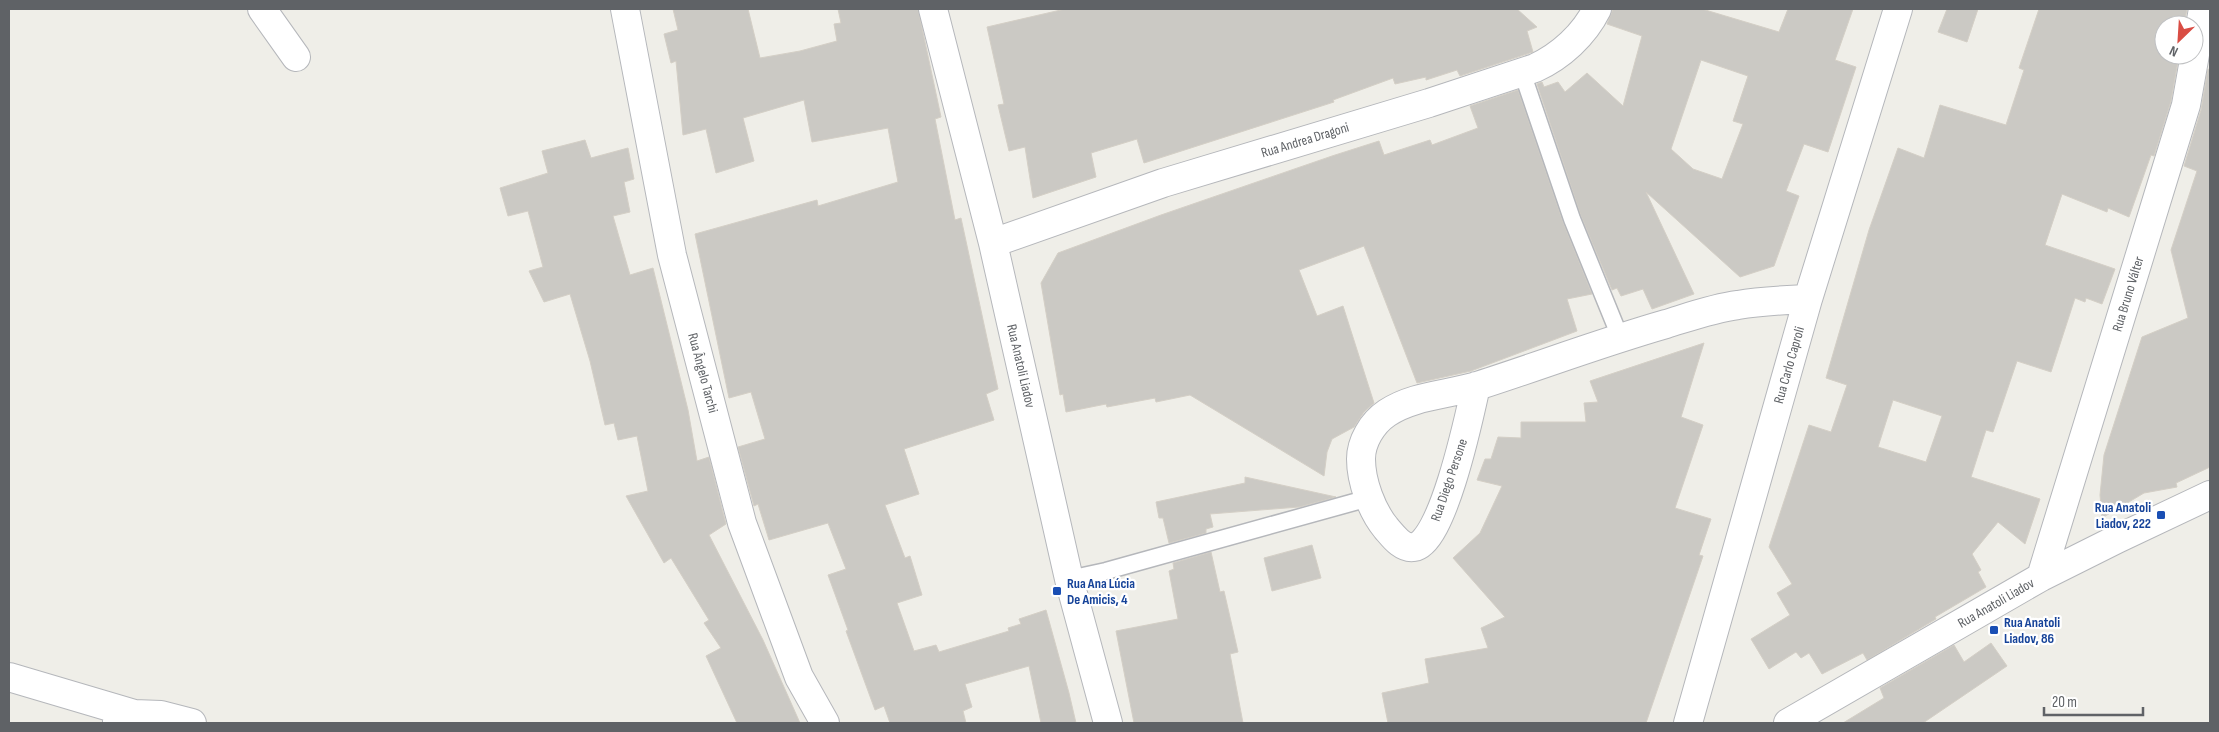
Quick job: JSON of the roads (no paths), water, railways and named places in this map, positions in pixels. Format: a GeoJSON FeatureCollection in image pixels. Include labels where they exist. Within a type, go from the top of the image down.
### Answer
{"type":"FeatureCollection","features":[{"type":"Feature","properties":{"kind":"street"},"geometry":{"type":"LineString","coordinates":[[262,9],[296,56]]}},
{"type":"Feature","properties":{"kind":"street","name":"Rua Ângelo Tarchi"},"geometry":{"type":"LineString","coordinates":[[625,9],[672,256],[742,523],[799,677],[825,723]]}},
{"type":"Feature","properties":{"kind":"street","name":"Rua Anatoli Liadov"},"geometry":{"type":"LineString","coordinates":[[933,9],[993,243],[1069,579],[1108,723]]}},
{"type":"Feature","properties":{"kind":"street","name":"Rua Andrea Dragoni"},"geometry":{"type":"LineString","coordinates":[[993,243],[1163,182],[1428,103],[1546,63],[1574,41],[1597,9]]}},
{"type":"Feature","properties":{"kind":"street","name":"Rua Carlo Caproli"},"geometry":{"type":"LineString","coordinates":[[1688,723],[1808,299],[1898,9]]}},
{"type":"Feature","properties":{"kind":"street","name":"Rua Bruno Válter"},"geometry":{"type":"LineString","coordinates":[[2041,577],[2186,105],[2203,9]]}},
{"type":"Feature","properties":{"kind":"street","name":"Rua Diego Persone"},"geometry":{"type":"LineString","coordinates":[[1476,386],[1459,461],[1430,534],[1421,544],[1413,547],[1403,544],[1393,537],[1382,523],[1369,498],[1361,463],[1361,449],[1374,426],[1386,413],[1425,397],[1476,386],[1575,354],[1620,337],[1736,305],[1808,299]]}},
{"type":"Feature","properties":{"kind":"street","name":"Rua Anatoli Liadov"},"geometry":{"type":"LineString","coordinates":[[1788,723],[2041,577],[2117,538],[2210,495]]}},
{"type":"Feature","properties":{"kind":"street"},"geometry":{"type":"LineString","coordinates":[[9,677],[124,718],[161,715],[192,723]]}},
{"type":"Feature","properties":{"kind":"lane"},"geometry":{"type":"LineString","coordinates":[[1522,72],[1572,219],[1620,337]]}},
{"type":"Feature","properties":{"kind":"lane"},"geometry":{"type":"LineString","coordinates":[[1069,579],[1106,571],[1369,498]]}},
{"type":"Feature","properties":{"kind":"place","name":"Rua Anatoli Liadov, 222"},"geometry":{"type":"Point","coordinates":[2161,515]}},
{"type":"Feature","properties":{"kind":"place","name":"Rua Ana Lúcia De Amicis, 4"},"geometry":{"type":"Point","coordinates":[1057,591]}},
{"type":"Feature","properties":{"kind":"place","name":"Rua Anatoli Liadov, 86"},"geometry":{"type":"Point","coordinates":[1994,630]}}]}
